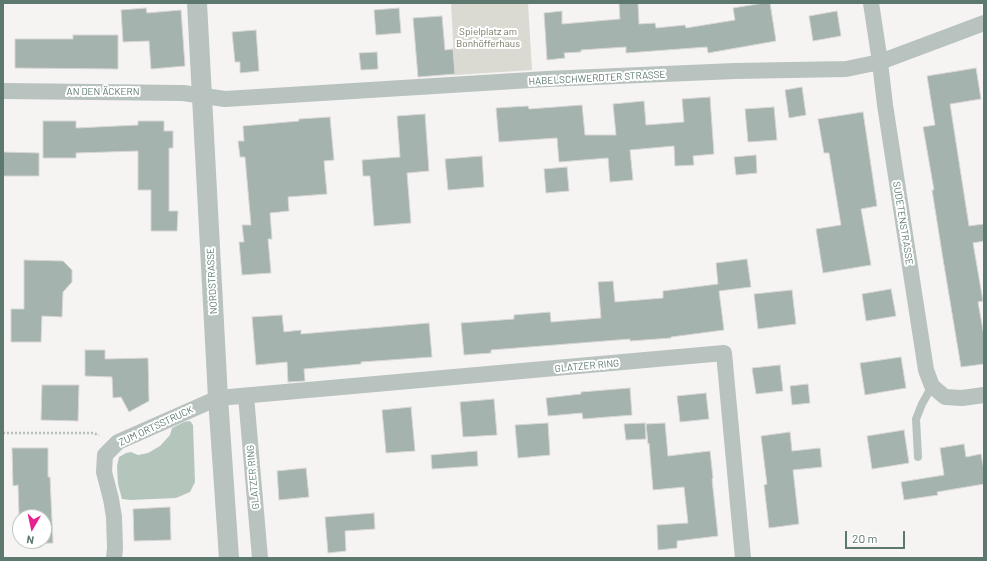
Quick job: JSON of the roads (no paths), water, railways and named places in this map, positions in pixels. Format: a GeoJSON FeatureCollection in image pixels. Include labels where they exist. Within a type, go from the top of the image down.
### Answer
{"type":"FeatureCollection","features":[{"type":"Feature","properties":{"kind":"street","name":"NORDSTRASSE"},"geometry":{"type":"LineString","coordinates":[[197,3],[218,398],[229,558]]}},
{"type":"Feature","properties":{"kind":"street","name":"SUDETENSTRASSE"},"geometry":{"type":"LineString","coordinates":[[872,3],[926,370],[932,386]]}},
{"type":"Feature","properties":{"kind":"street","name":"HABELSCHWERDTER STRASSE"},"geometry":{"type":"LineString","coordinates":[[202,96],[225,99],[555,79],[735,71],[846,69],[880,62],[984,23]]}},
{"type":"Feature","properties":{"kind":"street","name":"AN DEN ÄCKERN"},"geometry":{"type":"LineString","coordinates":[[3,91],[183,93],[202,96]]}},
{"type":"Feature","properties":{"kind":"street","name":"GLATZER RING"},"geometry":{"type":"LineString","coordinates":[[218,398],[724,354],[744,558]]}},
{"type":"Feature","properties":{"kind":"street"},"geometry":{"type":"LineString","coordinates":[[932,386],[945,397],[962,398],[984,395]]}},
{"type":"Feature","properties":{"kind":"street","name":"GLATZER RING"},"geometry":{"type":"LineString","coordinates":[[246,396],[260,558]]}},
{"type":"Feature","properties":{"kind":"street","name":"ZUM ORTSSTRUCK"},"geometry":{"type":"LineString","coordinates":[[114,558],[114,517],[104,472],[105,455],[118,442],[218,398]]}},
{"type":"Feature","properties":{"kind":"lane"},"geometry":{"type":"LineString","coordinates":[[918,457],[916,419],[932,386]]}},
{"type":"Feature","properties":{"kind":"park label","name":"Spielplatz am Bonhöfferhaus"},"geometry":{"type":"Point","coordinates":[488,38]}}]}
